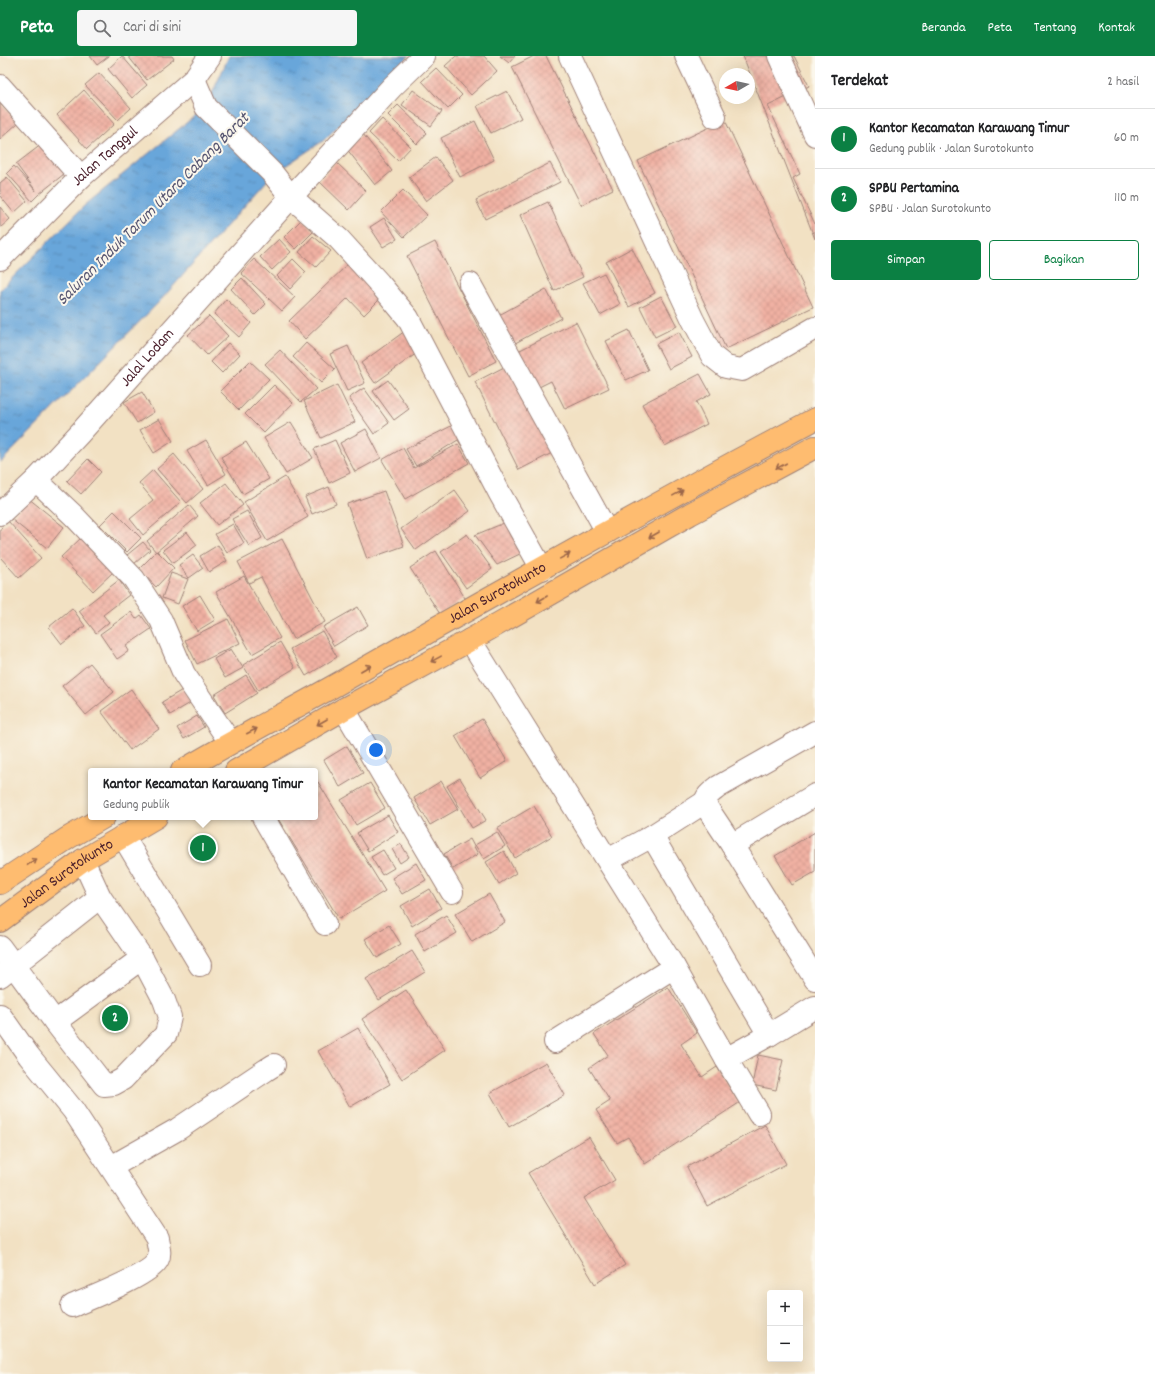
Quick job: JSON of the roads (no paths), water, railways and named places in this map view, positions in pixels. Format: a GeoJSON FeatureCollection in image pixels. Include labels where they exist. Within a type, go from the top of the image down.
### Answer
{"type":"FeatureCollection","features":[{"type":"Feature","properties":{"kind":"main road","name":"Jalan Surotokunto"},"geometry":{"type":"LineString","coordinates":[[187,768],[230,742],[272,721],[607,532],[815,418]]}},
{"type":"Feature","properties":{"kind":"main road","name":"Jalan Surotokunto"},"geometry":{"type":"LineString","coordinates":[[241,768],[344,709],[470,640],[690,514],[815,447]]}},
{"type":"Feature","properties":{"kind":"main road"},"geometry":{"type":"LineString","coordinates":[[272,721],[285,744]]}},
{"type":"Feature","properties":{"kind":"main road","name":"Jalan Surotokunto"},"geometry":{"type":"LineString","coordinates":[[0,883],[68,838],[99,820]]}},
{"type":"Feature","properties":{"kind":"main road","name":"Jalan Surotokunto"},"geometry":{"type":"LineString","coordinates":[[0,921],[83,860],[151,820]]}},
{"type":"Feature","properties":{"kind":"street","name":"Jalan Tanggul"},"geometry":{"type":"LineString","coordinates":[[0,259],[81,177],[194,79],[210,56]]}},
{"type":"Feature","properties":{"kind":"street","name":"Jalal Lodam"},"geometry":{"type":"LineString","coordinates":[[0,514],[36,480],[80,433],[291,197],[392,87],[424,56]]}},
{"type":"Feature","properties":{"kind":"street"},"geometry":{"type":"LineString","coordinates":[[570,56],[687,306],[712,356],[726,367],[742,370],[815,328]]}},
{"type":"Feature","properties":{"kind":"street"},"geometry":{"type":"LineString","coordinates":[[686,56],[715,117]]}},
{"type":"Feature","properties":{"kind":"street"},"geometry":{"type":"LineString","coordinates":[[779,56],[815,135]]}},
{"type":"Feature","properties":{"kind":"street"},"geometry":{"type":"LineString","coordinates":[[194,79],[206,107],[273,174],[291,197],[339,239],[380,283],[408,318],[500,494],[542,569]]}},
{"type":"Feature","properties":{"kind":"street"},"geometry":{"type":"LineString","coordinates":[[0,86],[81,177]]}},
{"type":"Feature","properties":{"kind":"street"},"geometry":{"type":"LineString","coordinates":[[470,284],[607,532]]}},
{"type":"Feature","properties":{"kind":"street"},"geometry":{"type":"LineString","coordinates":[[36,480],[73,515],[134,579],[160,620],[184,674],[230,742]]}},
{"type":"Feature","properties":{"kind":"street"},"geometry":{"type":"LineString","coordinates":[[470,640],[674,967],[759,1114]]}},
{"type":"Feature","properties":{"kind":"street"},"geometry":{"type":"LineString","coordinates":[[344,709],[452,892]]}},
{"type":"Feature","properties":{"kind":"street"},"geometry":{"type":"LineString","coordinates":[[815,732],[718,787],[707,796],[705,802],[706,806],[732,845],[815,979]]}},
{"type":"Feature","properties":{"kind":"street"},"geometry":{"type":"LineString","coordinates":[[732,845],[815,795]]}},
{"type":"Feature","properties":{"kind":"street"},"geometry":{"type":"LineString","coordinates":[[608,860],[652,836],[705,802]]}},
{"type":"Feature","properties":{"kind":"street"},"geometry":{"type":"LineString","coordinates":[[265,820],[325,924]]}},
{"type":"Feature","properties":{"kind":"street"},"geometry":{"type":"LineString","coordinates":[[123,836],[200,965]]}},
{"type":"Feature","properties":{"kind":"street"},"geometry":{"type":"LineString","coordinates":[[652,836],[769,1036]]}},
{"type":"Feature","properties":{"kind":"street"},"geometry":{"type":"LineString","coordinates":[[0,947],[6,971],[55,1022],[104,1085],[114,1084],[123,1079],[166,1034],[170,1017],[164,1000],[142,958],[100,897],[83,860]]}},
{"type":"Feature","properties":{"kind":"street"},"geometry":{"type":"LineString","coordinates":[[6,971],[100,897]]}},
{"type":"Feature","properties":{"kind":"street"},"geometry":{"type":"LineString","coordinates":[[55,1022],[142,958]]}},
{"type":"Feature","properties":{"kind":"street"},"geometry":{"type":"LineString","coordinates":[[554,1042],[674,967]]}},
{"type":"Feature","properties":{"kind":"street"},"geometry":{"type":"LineString","coordinates":[[726,1059],[769,1036],[815,1007]]}},
{"type":"Feature","properties":{"kind":"street"},"geometry":{"type":"LineString","coordinates":[[0,1015],[29,1056],[73,1110],[157,1238],[159,1251],[158,1259],[155,1264],[140,1275],[72,1306]]}},
{"type":"Feature","properties":{"kind":"street"},"geometry":{"type":"LineString","coordinates":[[111,1167],[178,1129],[274,1065]]}},
{"type":"Feature","properties":{"kind":"water","name":"Saluran Induk Tarum Utara Cabang Barat"},"geometry":{"type":"Polygon","coordinates":[[[229,56],[409,56],[323,141],[273,174],[160,301],[0,463],[0,290],[85,205],[206,107],[229,56]]]}},
{"type":"Feature","properties":{"kind":"place","name":"Kantor Kecamatan Karawang Timur"},"geometry":{"type":"Point","coordinates":[203,848]}},
{"type":"Feature","properties":{"kind":"place","name":"SPBU Pertamina"},"geometry":{"type":"Point","coordinates":[115,1018]}}]}
